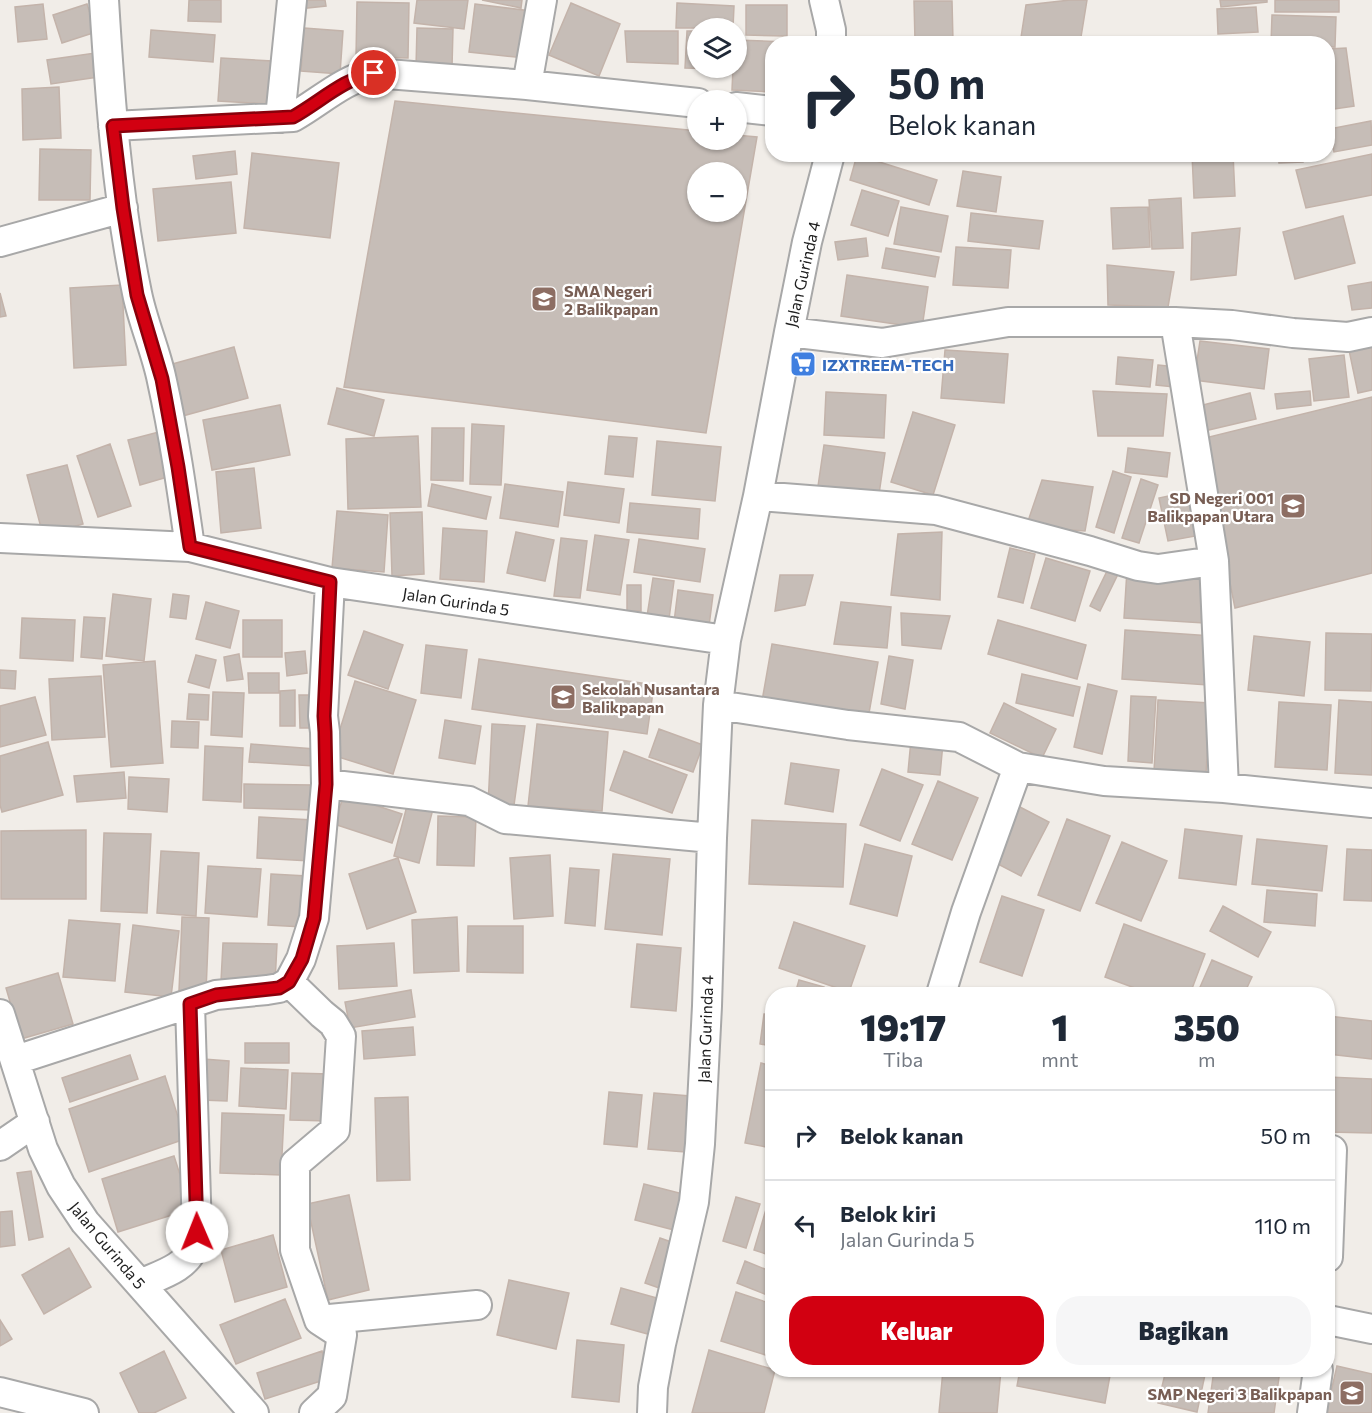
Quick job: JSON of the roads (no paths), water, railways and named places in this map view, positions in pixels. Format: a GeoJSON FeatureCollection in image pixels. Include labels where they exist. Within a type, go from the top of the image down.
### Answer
{"type":"FeatureCollection","features":[{"type":"Feature","properties":{"kind":"street"},"geometry":{"type":"LineString","coordinates":[[104,0],[113,126],[123,208],[137,295],[162,379],[190,547]]}},
{"type":"Feature","properties":{"kind":"street"},"geometry":{"type":"LineString","coordinates":[[280,118],[292,0]]}},
{"type":"Feature","properties":{"kind":"street"},"geometry":{"type":"LineString","coordinates":[[527,85],[542,0]]}},
{"type":"Feature","properties":{"kind":"street"},"geometry":{"type":"LineString","coordinates":[[824,0],[831,36]]}},
{"type":"Feature","properties":{"kind":"street"},"geometry":{"type":"LineString","coordinates":[[113,126],[293,117],[345,84],[363,75],[374,73],[527,85],[687,102]]}},
{"type":"Feature","properties":{"kind":"street"},"geometry":{"type":"LineString","coordinates":[[747,108],[765,110]]}},
{"type":"Feature","properties":{"kind":"street","name":"Jalan Gurinda 4"},"geometry":{"type":"LineString","coordinates":[[652,1413],[653,1387],[694,1202],[698,1164],[707,1006],[718,705],[726,640],[758,496],[807,242],[829,162]]}},
{"type":"Feature","properties":{"kind":"street"},"geometry":{"type":"LineString","coordinates":[[0,242],[123,208]]}},
{"type":"Feature","properties":{"kind":"street"},"geometry":{"type":"LineString","coordinates":[[789,332],[882,344],[1008,322],[1175,322],[1232,325],[1348,337],[1372,332]]}},
{"type":"Feature","properties":{"kind":"street"},"geometry":{"type":"LineString","coordinates":[[1175,322],[1214,561],[1224,788]]}},
{"type":"Feature","properties":{"kind":"street"},"geometry":{"type":"LineString","coordinates":[[758,496],[936,510],[1138,566],[1158,569],[1214,561]]}},
{"type":"Feature","properties":{"kind":"street","name":"Jalan Gurinda 5"},"geometry":{"type":"LineString","coordinates":[[0,538],[190,547],[330,582],[726,640]]}},
{"type":"Feature","properties":{"kind":"street"},"geometry":{"type":"LineString","coordinates":[[16,1060],[216,995],[279,988],[289,982],[302,959],[314,918],[326,784],[324,716],[330,582]]}},
{"type":"Feature","properties":{"kind":"street"},"geometry":{"type":"LineString","coordinates":[[718,705],[848,725],[959,737],[1018,767],[1104,781],[1224,788],[1372,803]]}},
{"type":"Feature","properties":{"kind":"street"},"geometry":{"type":"LineString","coordinates":[[943,987],[966,912],[1018,767]]}},
{"type":"Feature","properties":{"kind":"street"},"geometry":{"type":"LineString","coordinates":[[326,784],[469,801],[505,819],[712,838]]}},
{"type":"Feature","properties":{"kind":"street"},"geometry":{"type":"LineString","coordinates":[[289,982],[333,1023],[341,1036],[335,1130],[295,1164],[295,1250],[319,1320],[342,1335],[332,1396],[314,1413]]}},
{"type":"Feature","properties":{"kind":"street"},"geometry":{"type":"LineString","coordinates":[[140,1284],[174,1269],[186,1260],[194,1247],[197,1232],[190,1004]]}},
{"type":"Feature","properties":{"kind":"street","name":"Jalan Gurinda 5"},"geometry":{"type":"LineString","coordinates":[[0,1014],[43,1149],[61,1186],[85,1222],[254,1413]]}},
{"type":"Feature","properties":{"kind":"street"},"geometry":{"type":"LineString","coordinates":[[2,1143],[35,1122]]}},
{"type":"Feature","properties":{"kind":"street"},"geometry":{"type":"LineString","coordinates":[[319,1320],[477,1305]]}},
{"type":"Feature","properties":{"kind":"street"},"geometry":{"type":"LineString","coordinates":[[1335,1321],[1372,1329]]}},
{"type":"Feature","properties":{"kind":"street"},"geometry":{"type":"LineString","coordinates":[[1312,1413],[1317,1377]]}},
{"type":"Feature","properties":{"kind":"street"},"geometry":{"type":"LineString","coordinates":[[0,1392],[84,1413]]}},
{"type":"Feature","properties":{"kind":"place","name":"SMA Negeri 2 Balikpapan"},"geometry":{"type":"Point","coordinates":[544,299]}},
{"type":"Feature","properties":{"kind":"place","name":"IZXTREEM-TECH"},"geometry":{"type":"Point","coordinates":[803,364]}},
{"type":"Feature","properties":{"kind":"place","name":"SD Negeri 001 Balikpapan Utara"},"geometry":{"type":"Point","coordinates":[1293,506]}},
{"type":"Feature","properties":{"kind":"place","name":"Sekolah Nusantara Balikpapan"},"geometry":{"type":"Point","coordinates":[563,697]}},
{"type":"Feature","properties":{"kind":"place","name":"SMP Negeri 3 Balikpapan"},"geometry":{"type":"Point","coordinates":[1352,1393]}}]}
